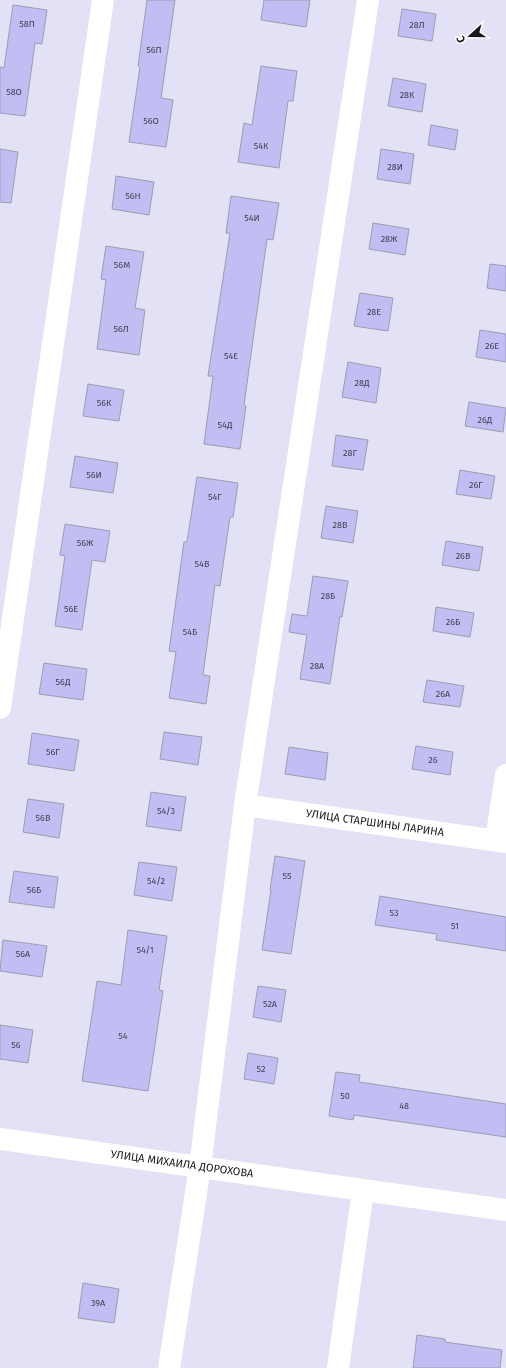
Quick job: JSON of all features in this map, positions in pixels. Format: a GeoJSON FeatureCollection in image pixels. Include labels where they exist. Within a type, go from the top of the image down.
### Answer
{"type":"FeatureCollection","features":[{"type":"Feature","properties":{"kind":"street"},"geometry":{"type":"LineString","coordinates":[[0,708],[103,0]]}},
{"type":"Feature","properties":{"kind":"street"},"geometry":{"type":"LineString","coordinates":[[169,1368],[200,1167],[245,804],[368,0]]}},
{"type":"Feature","properties":{"kind":"street"},"geometry":{"type":"LineString","coordinates":[[501,841],[506,775]]}},
{"type":"Feature","properties":{"kind":"street","name":"УЛИЦА СТАРШИНЫ ЛАРИНА"},"geometry":{"type":"LineString","coordinates":[[245,804],[501,841]]}},
{"type":"Feature","properties":{"kind":"street","name":"УЛИЦА МИХАИЛА ДОРОХОВА"},"geometry":{"type":"LineString","coordinates":[[0,1139],[506,1210]]}},
{"type":"Feature","properties":{"kind":"street"},"geometry":{"type":"LineString","coordinates":[[338,1368],[363,1190]]}},
{"type":"Feature","properties":{"kind":"building"},"geometry":{"type":"Polygon","coordinates":[[[147,0],[175,0],[161,98],[173,100],[166,147],[129,142],[140,67],[138,66],[147,0]]]}},
{"type":"Feature","properties":{"kind":"building"},"geometry":{"type":"Polygon","coordinates":[[[264,0],[310,0],[306,27],[261,20],[264,0]]]}},
{"type":"Feature","properties":{"kind":"building"},"geometry":{"type":"Polygon","coordinates":[[[13,5],[47,10],[42,44],[35,43],[25,116],[0,113],[0,67],[4,68],[13,5]]]}},
{"type":"Feature","properties":{"kind":"building"},"geometry":{"type":"Polygon","coordinates":[[[402,9],[436,14],[432,41],[398,36],[402,9]]]}},
{"type":"Feature","properties":{"kind":"building"},"geometry":{"type":"Polygon","coordinates":[[[261,66],[297,71],[293,101],[288,101],[279,168],[238,162],[244,123],[252,125],[261,66]]]}},
{"type":"Feature","properties":{"kind":"building"},"geometry":{"type":"Polygon","coordinates":[[[393,78],[426,84],[422,112],[388,106],[393,78]]]}},
{"type":"Feature","properties":{"kind":"building"},"geometry":{"type":"Polygon","coordinates":[[[431,125],[458,130],[455,150],[428,145],[431,125]]]}},
{"type":"Feature","properties":{"kind":"building"},"geometry":{"type":"Polygon","coordinates":[[[0,149],[18,152],[11,203],[0,202],[0,149]]]}},
{"type":"Feature","properties":{"kind":"building"},"geometry":{"type":"Polygon","coordinates":[[[381,149],[414,154],[410,184],[377,179],[381,149]]]}},
{"type":"Feature","properties":{"kind":"building"},"geometry":{"type":"Polygon","coordinates":[[[116,176],[154,182],[149,215],[112,209],[116,176]]]}},
{"type":"Feature","properties":{"kind":"building"},"geometry":{"type":"Polygon","coordinates":[[[231,196],[279,203],[273,240],[267,239],[244,405],[246,406],[240,449],[204,444],[213,376],[208,376],[230,233],[226,233],[231,196]]]}},
{"type":"Feature","properties":{"kind":"building"},"geometry":{"type":"Polygon","coordinates":[[[373,223],[409,229],[405,255],[369,249],[373,223]]]}},
{"type":"Feature","properties":{"kind":"building"},"geometry":{"type":"Polygon","coordinates":[[[106,246],[144,252],[135,308],[145,310],[139,355],[97,349],[106,280],[101,279],[106,246]]]}},
{"type":"Feature","properties":{"kind":"building"},"geometry":{"type":"Polygon","coordinates":[[[490,264],[506,266],[506,291],[487,288],[490,264]]]}},
{"type":"Feature","properties":{"kind":"building"},"geometry":{"type":"Polygon","coordinates":[[[360,293],[393,298],[388,331],[354,326],[360,293]]]}},
{"type":"Feature","properties":{"kind":"building"},"geometry":{"type":"Polygon","coordinates":[[[480,330],[506,334],[506,362],[476,357],[480,330]]]}},
{"type":"Feature","properties":{"kind":"building"},"geometry":{"type":"Polygon","coordinates":[[[348,362],[381,368],[376,403],[342,397],[348,362]]]}},
{"type":"Feature","properties":{"kind":"building"},"geometry":{"type":"Polygon","coordinates":[[[88,384],[124,390],[119,421],[83,416],[88,384]]]}},
{"type":"Feature","properties":{"kind":"building"},"geometry":{"type":"Polygon","coordinates":[[[469,402],[506,408],[503,432],[465,426],[469,402]]]}},
{"type":"Feature","properties":{"kind":"building"},"geometry":{"type":"Polygon","coordinates":[[[336,435],[368,440],[363,470],[332,466],[336,435]]]}},
{"type":"Feature","properties":{"kind":"building"},"geometry":{"type":"Polygon","coordinates":[[[75,456],[118,463],[113,493],[70,487],[75,456]]]}},
{"type":"Feature","properties":{"kind":"building"},"geometry":{"type":"Polygon","coordinates":[[[460,470],[495,476],[491,499],[456,494],[460,470]]]}},
{"type":"Feature","properties":{"kind":"building"},"geometry":{"type":"Polygon","coordinates":[[[197,477],[238,483],[233,517],[230,517],[220,586],[215,585],[203,675],[210,676],[206,704],[169,698],[176,652],[169,651],[184,542],[187,542],[197,477]]]}},
{"type":"Feature","properties":{"kind":"building"},"geometry":{"type":"Polygon","coordinates":[[[326,506],[358,511],[353,543],[321,538],[326,506]]]}},
{"type":"Feature","properties":{"kind":"building"},"geometry":{"type":"Polygon","coordinates":[[[65,524],[110,531],[105,562],[92,560],[82,630],[55,626],[65,556],[60,555],[65,524]]]}},
{"type":"Feature","properties":{"kind":"building"},"geometry":{"type":"Polygon","coordinates":[[[446,541],[483,547],[479,571],[442,565],[446,541]]]}},
{"type":"Feature","properties":{"kind":"building"},"geometry":{"type":"Polygon","coordinates":[[[313,576],[348,581],[342,617],[340,616],[330,684],[300,679],[307,635],[289,632],[292,614],[307,616],[313,576]]]}},
{"type":"Feature","properties":{"kind":"building"},"geometry":{"type":"Polygon","coordinates":[[[436,607],[474,613],[470,637],[433,631],[436,607]]]}},
{"type":"Feature","properties":{"kind":"building"},"geometry":{"type":"Polygon","coordinates":[[[44,663],[87,669],[83,700],[39,694],[44,663]]]}},
{"type":"Feature","properties":{"kind":"building"},"geometry":{"type":"Polygon","coordinates":[[[427,680],[464,686],[460,707],[423,702],[427,680]]]}},
{"type":"Feature","properties":{"kind":"building"},"geometry":{"type":"Polygon","coordinates":[[[164,732],[202,737],[198,765],[160,759],[164,732]]]}},
{"type":"Feature","properties":{"kind":"building"},"geometry":{"type":"Polygon","coordinates":[[[32,733],[79,740],[74,771],[28,764],[32,733]]]}},
{"type":"Feature","properties":{"kind":"building"},"geometry":{"type":"Polygon","coordinates":[[[416,746],[453,752],[450,775],[412,769],[416,746]]]}},
{"type":"Feature","properties":{"kind":"building"},"geometry":{"type":"Polygon","coordinates":[[[289,747],[328,753],[325,780],[285,774],[289,747]]]}},
{"type":"Feature","properties":{"kind":"building"},"geometry":{"type":"Polygon","coordinates":[[[151,792],[186,797],[181,831],[146,826],[151,792]]]}},
{"type":"Feature","properties":{"kind":"building"},"geometry":{"type":"Polygon","coordinates":[[[28,799],[64,804],[59,838],[23,832],[28,799]]]}},
{"type":"Feature","properties":{"kind":"building"},"geometry":{"type":"Polygon","coordinates":[[[275,856],[305,861],[291,954],[262,950],[275,856]]]}},
{"type":"Feature","properties":{"kind":"building"},"geometry":{"type":"Polygon","coordinates":[[[139,862],[177,867],[172,901],[134,895],[139,862]]]}},
{"type":"Feature","properties":{"kind":"building"},"geometry":{"type":"Polygon","coordinates":[[[14,871],[58,877],[54,908],[9,902],[14,871]]]}},
{"type":"Feature","properties":{"kind":"building"},"geometry":{"type":"Polygon","coordinates":[[[380,896],[506,917],[506,951],[436,940],[437,934],[375,925],[380,896]]]}},
{"type":"Feature","properties":{"kind":"building"},"geometry":{"type":"Polygon","coordinates":[[[128,930],[167,936],[159,990],[163,991],[148,1091],[82,1081],[97,981],[121,985],[128,930]]]}},
{"type":"Feature","properties":{"kind":"building"},"geometry":{"type":"Polygon","coordinates":[[[3,940],[47,946],[42,977],[0,971],[3,940]]]}},
{"type":"Feature","properties":{"kind":"building"},"geometry":{"type":"Polygon","coordinates":[[[258,986],[286,990],[281,1022],[253,1017],[258,986]]]}},
{"type":"Feature","properties":{"kind":"building"},"geometry":{"type":"Polygon","coordinates":[[[0,1025],[33,1030],[28,1063],[0,1059],[0,1025]]]}},
{"type":"Feature","properties":{"kind":"building"},"geometry":{"type":"Polygon","coordinates":[[[248,1053],[278,1058],[274,1084],[244,1079],[248,1053]]]}},
{"type":"Feature","properties":{"kind":"building"},"geometry":{"type":"Polygon","coordinates":[[[336,1072],[360,1075],[359,1082],[506,1104],[506,1137],[354,1115],[353,1120],[329,1116],[336,1072]]]}},
{"type":"Feature","properties":{"kind":"building"},"geometry":{"type":"Polygon","coordinates":[[[83,1283],[119,1289],[114,1323],[78,1318],[83,1283]]]}},
{"type":"Feature","properties":{"kind":"building"},"geometry":{"type":"Polygon","coordinates":[[[417,1335],[445,1339],[445,1342],[502,1350],[500,1368],[413,1368],[417,1335]]]}}]}
